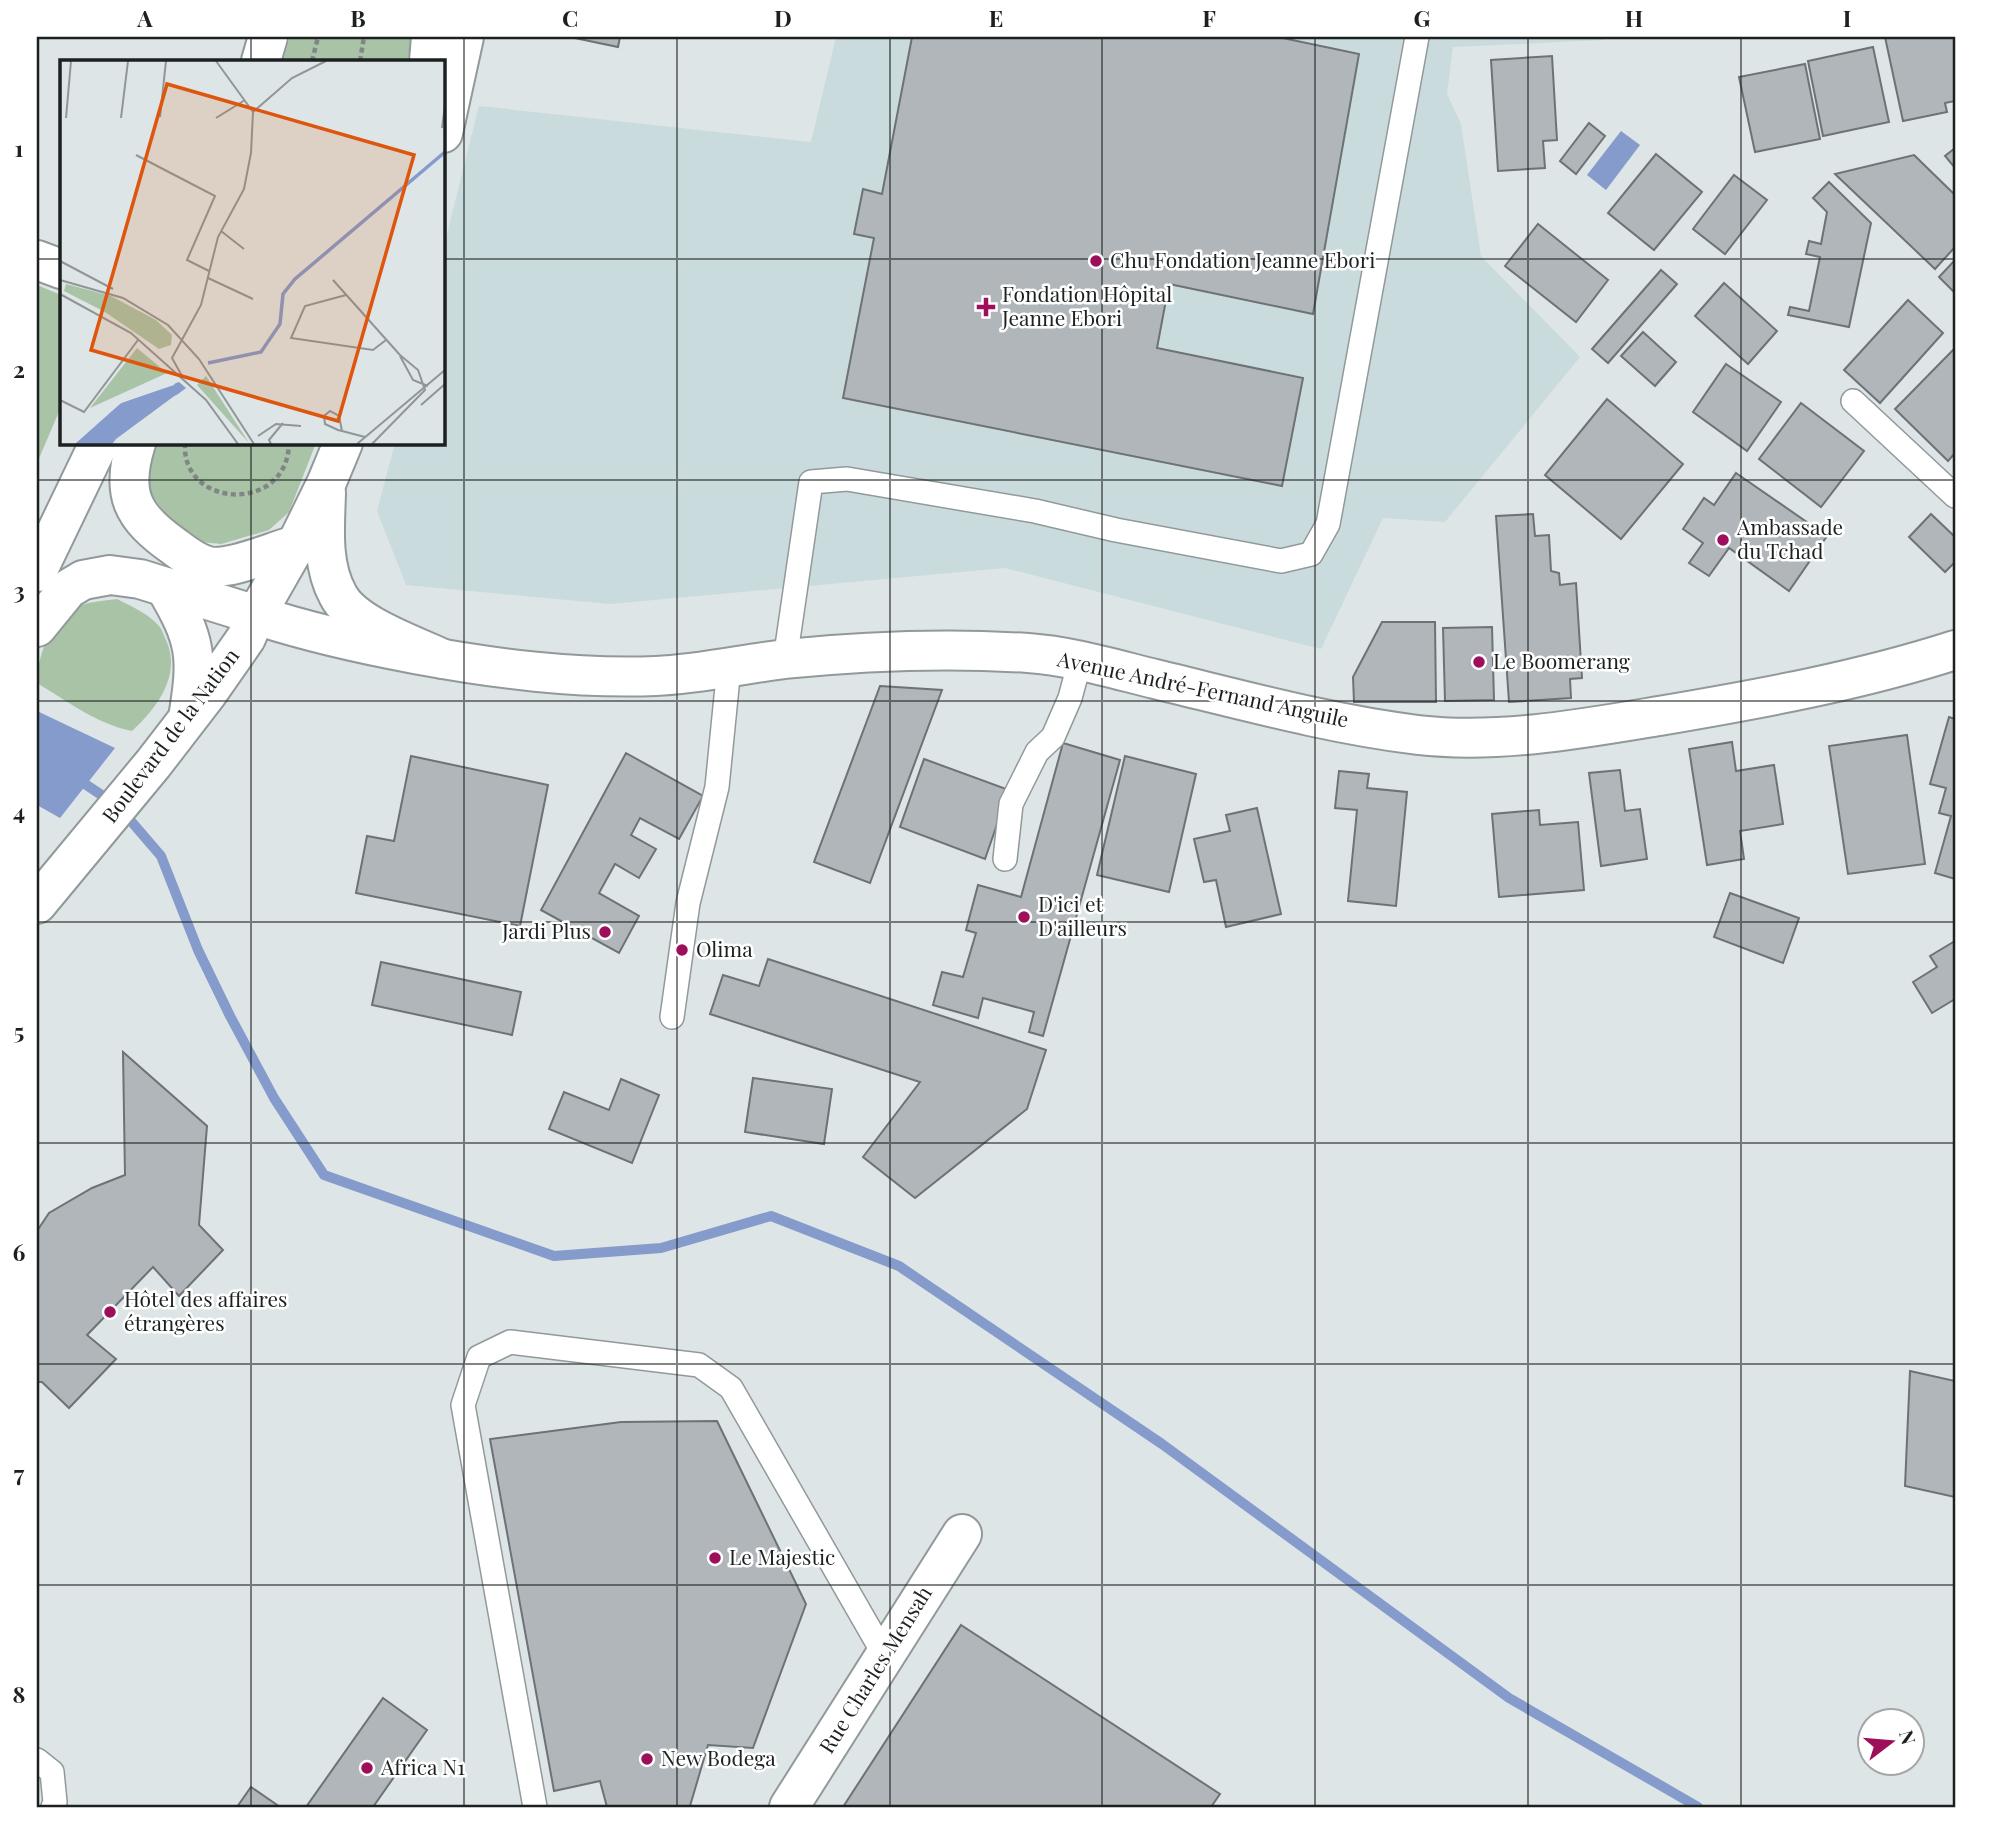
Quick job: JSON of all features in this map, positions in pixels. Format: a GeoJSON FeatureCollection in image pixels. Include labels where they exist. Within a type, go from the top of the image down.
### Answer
{"type":"FeatureCollection","features":[{"type":"Feature","properties":{"kind":"main road"},"geometry":{"type":"LineString","coordinates":[[261,60],[268,37]]}},
{"type":"Feature","properties":{"kind":"main road"},"geometry":{"type":"LineString","coordinates":[[429,60],[431,37]]}},
{"type":"Feature","properties":{"kind":"main road"},"geometry":{"type":"LineString","coordinates":[[444,128],[464,37]]}},
{"type":"Feature","properties":{"kind":"main road"},"geometry":{"type":"LineString","coordinates":[[37,260],[60,269]]}},
{"type":"Feature","properties":{"kind":"main road"},"geometry":{"type":"LineString","coordinates":[[37,572],[99,444]]}},
{"type":"Feature","properties":{"kind":"main road"},"geometry":{"type":"LineString","coordinates":[[136,444],[130,461],[129,479],[133,505],[162,538],[186,556],[208,566],[225,565],[296,545]]}},
{"type":"Feature","properties":{"kind":"main road","name":"Boulevard de la Nation"},"geometry":{"type":"LineString","coordinates":[[37,904],[153,764],[246,638],[296,545],[326,484],[342,444]]}},
{"type":"Feature","properties":{"kind":"main road"},"geometry":{"type":"LineString","coordinates":[[326,484],[326,554],[331,577],[345,606],[366,621],[443,659]]}},
{"type":"Feature","properties":{"kind":"main road"},"geometry":{"type":"LineString","coordinates":[[37,627],[65,593],[83,580],[121,575],[314,633],[443,659]]}},
{"type":"Feature","properties":{"kind":"main road"},"geometry":{"type":"LineString","coordinates":[[165,587],[181,614],[194,651],[193,688],[188,719]]}},
{"type":"Feature","properties":{"kind":"main road","name":"Avenue André-Fernand Anguile"},"geometry":{"type":"LineString","coordinates":[[443,659],[532,673],[611,677],[663,676],[844,655],[1031,653],[1292,712],[1419,735],[1471,737],[1588,727],[1760,699],[1916,662],[1955,650]]}},
{"type":"Feature","properties":{"kind":"main road","name":"Rue Charles Mensah"},"geometry":{"type":"LineString","coordinates":[[789,1807],[962,1534]]}},
{"type":"Feature","properties":{"kind":"lane"},"geometry":{"type":"LineString","coordinates":[[785,660],[811,482],[847,479],[1035,511],[1116,530],[1281,561],[1311,554],[1328,524],[1417,37]]}},
{"type":"Feature","properties":{"kind":"lane"},"geometry":{"type":"LineString","coordinates":[[1853,401],[1955,496]]}},
{"type":"Feature","properties":{"kind":"lane"},"geometry":{"type":"LineString","coordinates":[[1005,859],[1011,804],[1037,752],[1053,737],[1070,698],[1080,662]]}},
{"type":"Feature","properties":{"kind":"lane"},"geometry":{"type":"LineString","coordinates":[[672,1017],[688,903],[717,787],[729,667]]}},
{"type":"Feature","properties":{"kind":"lane"},"geometry":{"type":"LineString","coordinates":[[535,1807],[463,1405],[479,1357],[510,1342],[699,1365],[731,1388],[885,1656]]}},
{"type":"Feature","properties":{"kind":"lane"},"geometry":{"type":"LineString","coordinates":[[37,1760],[51,1772],[55,1802],[53,1807]]}},
{"type":"Feature","properties":{"kind":"path"},"geometry":{"type":"LineString","coordinates":[[312,60],[318,37]]}},
{"type":"Feature","properties":{"kind":"path"},"geometry":{"type":"LineString","coordinates":[[360,60],[364,37]]}},
{"type":"Feature","properties":{"kind":"path"},"geometry":{"type":"LineString","coordinates":[[185,444],[190,466],[200,480],[213,490],[230,495],[246,494],[263,488],[276,478],[285,464],[289,444]]}},
{"type":"Feature","properties":{"kind":"shaded area","name":"Fondation Hôpital Jeanne Ebori"},"geometry":{"type":"Polygon","coordinates":[[[836,37],[1605,37],[1605,40],[1453,47],[1447,94],[1461,124],[1481,256],[1580,357],[1445,522],[1383,518],[1321,649],[1005,568],[610,604],[406,585],[377,511],[395,444],[444,444],[444,246],[479,106],[811,142],[836,37]]]}},
{"type":"Feature","properties":{"kind":"green space"},"geometry":{"type":"Polygon","coordinates":[[[290,37],[411,37],[408,60],[283,60],[290,37]]]}},
{"type":"Feature","properties":{"kind":"green space"},"geometry":{"type":"Polygon","coordinates":[[[37,285],[60,295],[60,409],[37,463],[37,285]]]}},
{"type":"Feature","properties":{"kind":"green space"},"geometry":{"type":"Polygon","coordinates":[[[151,444],[316,444],[289,512],[269,530],[221,544],[193,541],[170,520],[151,494],[143,463],[151,444]]]}},
{"type":"Feature","properties":{"kind":"green space"},"geometry":{"type":"Polygon","coordinates":[[[117,599],[140,611],[160,627],[170,653],[171,666],[164,690],[150,712],[132,731],[94,717],[37,683],[39,664],[46,643],[63,616],[81,605],[117,599]]]}},
{"type":"Feature","properties":{"kind":"water"},"geometry":{"type":"Polygon","coordinates":[[[1621,131],[1640,145],[1606,190],[1587,175],[1621,131]]]}},
{"type":"Feature","properties":{"kind":"water"},"geometry":{"type":"Polygon","coordinates":[[[37,711],[115,748],[60,818],[37,805],[37,711]]]}},
{"type":"Feature","properties":{"kind":"building"},"geometry":{"type":"Polygon","coordinates":[[[570,37],[620,37],[618,47],[570,37]]]}},
{"type":"Feature","properties":{"kind":"building","name":"Chu Fondation Jeanne Ebori"},"geometry":{"type":"Polygon","coordinates":[[[912,37],[1278,37],[1359,54],[1313,314],[1169,284],[1157,348],[1303,378],[1282,486],[843,398],[874,238],[854,234],[863,189],[882,194],[912,37]]]}},
{"type":"Feature","properties":{"kind":"building"},"geometry":{"type":"Polygon","coordinates":[[[1885,37],[1955,37],[1955,101],[1945,103],[1947,112],[1903,121],[1885,37]]]}},
{"type":"Feature","properties":{"kind":"building"},"geometry":{"type":"Polygon","coordinates":[[[1873,47],[1889,122],[1823,136],[1808,61],[1873,47]]]}},
{"type":"Feature","properties":{"kind":"building"},"geometry":{"type":"Polygon","coordinates":[[[1552,56],[1557,140],[1543,141],[1545,168],[1498,171],[1491,60],[1552,56]]]}},
{"type":"Feature","properties":{"kind":"building"},"geometry":{"type":"Polygon","coordinates":[[[1805,64],[1820,139],[1755,152],[1739,77],[1805,64]]]}},
{"type":"Feature","properties":{"kind":"building"},"geometry":{"type":"Polygon","coordinates":[[[1589,123],[1605,136],[1576,174],[1560,161],[1589,123]]]}},
{"type":"Feature","properties":{"kind":"building"},"geometry":{"type":"Polygon","coordinates":[[[1955,148],[1955,168],[1945,156],[1955,148]]]}},
{"type":"Feature","properties":{"kind":"building"},"geometry":{"type":"Polygon","coordinates":[[[1656,154],[1702,192],[1654,250],[1608,213],[1656,154]]]}},
{"type":"Feature","properties":{"kind":"building"},"geometry":{"type":"Polygon","coordinates":[[[1914,155],[1955,195],[1955,247],[1935,269],[1835,174],[1914,155]]]}},
{"type":"Feature","properties":{"kind":"building"},"geometry":{"type":"Polygon","coordinates":[[[1734,175],[1767,200],[1725,254],[1693,229],[1734,175]]]}},
{"type":"Feature","properties":{"kind":"building"},"geometry":{"type":"Polygon","coordinates":[[[1829,182],[1871,223],[1849,327],[1788,315],[1790,307],[1809,311],[1820,257],[1806,254],[1809,241],[1821,244],[1827,212],[1813,198],[1829,182]]]}},
{"type":"Feature","properties":{"kind":"building"},"geometry":{"type":"Polygon","coordinates":[[[1538,224],[1608,280],[1576,322],[1505,266],[1538,224]]]}},
{"type":"Feature","properties":{"kind":"building"},"geometry":{"type":"Polygon","coordinates":[[[1955,260],[1955,293],[1939,277],[1955,260]]]}},
{"type":"Feature","properties":{"kind":"building"},"geometry":{"type":"Polygon","coordinates":[[[1661,270],[1677,284],[1608,363],[1592,349],[1661,270]]]}},
{"type":"Feature","properties":{"kind":"building"},"geometry":{"type":"Polygon","coordinates":[[[1724,283],[1777,331],[1748,364],[1695,316],[1724,283]]]}},
{"type":"Feature","properties":{"kind":"building"},"geometry":{"type":"Polygon","coordinates":[[[1908,300],[1943,333],[1880,403],[1844,370],[1908,300]]]}},
{"type":"Feature","properties":{"kind":"building"},"geometry":{"type":"Polygon","coordinates":[[[1643,332],[1676,362],[1655,386],[1621,356],[1643,332]]]}},
{"type":"Feature","properties":{"kind":"building"},"geometry":{"type":"Polygon","coordinates":[[[1955,348],[1955,453],[1948,461],[1895,409],[1955,348]]]}},
{"type":"Feature","properties":{"kind":"building"},"geometry":{"type":"Polygon","coordinates":[[[1726,364],[1781,402],[1747,451],[1693,412],[1726,364]]]}},
{"type":"Feature","properties":{"kind":"building"},"geometry":{"type":"Polygon","coordinates":[[[1607,399],[1683,464],[1621,539],[1545,475],[1607,399]]]}},
{"type":"Feature","properties":{"kind":"building"},"geometry":{"type":"Polygon","coordinates":[[[1801,403],[1864,451],[1821,507],[1759,459],[1801,403]]]}},
{"type":"Feature","properties":{"kind":"building"},"geometry":{"type":"Polygon","coordinates":[[[1736,473],[1827,536],[1789,591],[1729,548],[1709,576],[1689,563],[1703,543],[1683,529],[1704,498],[1714,505],[1736,473]]]}},
{"type":"Feature","properties":{"kind":"building"},"geometry":{"type":"Polygon","coordinates":[[[1533,514],[1535,536],[1549,535],[1551,571],[1559,573],[1560,585],[1576,583],[1582,678],[1570,679],[1571,698],[1509,702],[1496,516],[1533,514]]]}},
{"type":"Feature","properties":{"kind":"building"},"geometry":{"type":"Polygon","coordinates":[[[1931,514],[1955,537],[1955,562],[1945,572],[1909,537],[1931,514]]]}},
{"type":"Feature","properties":{"kind":"building"},"geometry":{"type":"Polygon","coordinates":[[[1382,622],[1435,622],[1436,702],[1354,702],[1353,677],[1382,622]]]}},
{"type":"Feature","properties":{"kind":"building"},"geometry":{"type":"Polygon","coordinates":[[[1492,627],[1494,700],[1445,701],[1443,628],[1492,627]]]}},
{"type":"Feature","properties":{"kind":"building"},"geometry":{"type":"Polygon","coordinates":[[[880,686],[942,690],[870,883],[814,862],[880,686]]]}},
{"type":"Feature","properties":{"kind":"building"},"geometry":{"type":"Polygon","coordinates":[[[1949,717],[1955,719],[1955,879],[1935,873],[1951,816],[1939,813],[1946,788],[1930,784],[1949,717]]]}},
{"type":"Feature","properties":{"kind":"building"},"geometry":{"type":"Polygon","coordinates":[[[1907,735],[1925,864],[1848,874],[1829,746],[1907,735]]]}},
{"type":"Feature","properties":{"kind":"building"},"geometry":{"type":"Polygon","coordinates":[[[1732,742],[1736,771],[1774,765],[1783,824],[1740,831],[1744,859],[1707,865],[1689,749],[1732,742]]]}},
{"type":"Feature","properties":{"kind":"building"},"geometry":{"type":"Polygon","coordinates":[[[1063,743],[1120,760],[1043,1036],[1029,1032],[1034,1012],[983,998],[978,1018],[933,1005],[942,972],[963,977],[976,933],[966,930],[978,885],[1021,897],[1063,743]]]}},
{"type":"Feature","properties":{"kind":"building"},"geometry":{"type":"Polygon","coordinates":[[[626,753],[703,796],[679,839],[640,818],[631,835],[656,849],[639,878],[615,864],[599,893],[639,916],[619,953],[541,910],[626,753]]]}},
{"type":"Feature","properties":{"kind":"building"},"geometry":{"type":"Polygon","coordinates":[[[411,756],[548,785],[520,926],[356,893],[367,836],[394,841],[411,756]]]}},
{"type":"Feature","properties":{"kind":"building"},"geometry":{"type":"Polygon","coordinates":[[[1125,756],[1196,774],[1169,892],[1097,875],[1125,756]]]}},
{"type":"Feature","properties":{"kind":"building"},"geometry":{"type":"Polygon","coordinates":[[[924,759],[1009,790],[985,859],[900,827],[924,759]]]}},
{"type":"Feature","properties":{"kind":"building"},"geometry":{"type":"Polygon","coordinates":[[[1620,770],[1625,811],[1640,809],[1647,859],[1601,866],[1589,773],[1620,770]]]}},
{"type":"Feature","properties":{"kind":"building"},"geometry":{"type":"Polygon","coordinates":[[[1339,771],[1369,774],[1367,788],[1407,792],[1396,906],[1348,901],[1357,810],[1335,808],[1339,771]]]}},
{"type":"Feature","properties":{"kind":"building"},"geometry":{"type":"Polygon","coordinates":[[[1257,808],[1281,914],[1226,927],[1216,880],[1204,882],[1194,839],[1230,831],[1226,815],[1257,808]]]}},
{"type":"Feature","properties":{"kind":"building"},"geometry":{"type":"Polygon","coordinates":[[[1539,810],[1540,825],[1578,822],[1584,890],[1499,897],[1492,814],[1539,810]]]}},
{"type":"Feature","properties":{"kind":"building"},"geometry":{"type":"Polygon","coordinates":[[[1730,893],[1799,918],[1783,963],[1714,937],[1730,893]]]}},
{"type":"Feature","properties":{"kind":"building"},"geometry":{"type":"Polygon","coordinates":[[[1955,941],[1955,999],[1932,1013],[1913,982],[1937,967],[1930,956],[1955,941]]]}},
{"type":"Feature","properties":{"kind":"building"},"geometry":{"type":"Polygon","coordinates":[[[768,959],[1046,1050],[1027,1109],[915,1198],[863,1157],[920,1082],[710,1014],[723,975],[759,986],[768,959]]]}},
{"type":"Feature","properties":{"kind":"building"},"geometry":{"type":"Polygon","coordinates":[[[381,962],[521,992],[512,1035],[372,1005],[381,962]]]}},
{"type":"Feature","properties":{"kind":"building"},"geometry":{"type":"Polygon","coordinates":[[[123,1052],[207,1126],[199,1225],[223,1250],[179,1296],[153,1267],[87,1335],[116,1359],[69,1408],[42,1382],[37,1382],[37,1231],[49,1213],[92,1188],[125,1175],[123,1052]]]}},
{"type":"Feature","properties":{"kind":"building"},"geometry":{"type":"Polygon","coordinates":[[[753,1078],[832,1089],[824,1144],[745,1132],[753,1078]]]}},
{"type":"Feature","properties":{"kind":"building"},"geometry":{"type":"Polygon","coordinates":[[[621,1079],[659,1095],[632,1163],[549,1129],[564,1092],[609,1110],[621,1079]]]}},
{"type":"Feature","properties":{"kind":"building"},"geometry":{"type":"Polygon","coordinates":[[[1910,1371],[1955,1381],[1955,1497],[1905,1486],[1910,1371]]]}},
{"type":"Feature","properties":{"kind":"building"},"geometry":{"type":"Polygon","coordinates":[[[717,1421],[806,1604],[753,1748],[708,1745],[690,1806],[607,1807],[600,1781],[554,1791],[490,1439],[621,1422],[717,1421]]]}},
{"type":"Feature","properties":{"kind":"building"},"geometry":{"type":"Polygon","coordinates":[[[961,1625],[1220,1794],[1211,1807],[843,1807],[961,1625]]]}},
{"type":"Feature","properties":{"kind":"building","name":"Africa N1"},"geometry":{"type":"Polygon","coordinates":[[[383,1698],[427,1730],[373,1807],[306,1807],[383,1698]]]}},
{"type":"Feature","properties":{"kind":"building"},"geometry":{"type":"Polygon","coordinates":[[[251,1787],[280,1807],[237,1807],[251,1787]]]}},
{"type":"Feature","properties":{"kind":"waterway"},"geometry":{"type":"LineString","coordinates":[[76,778],[118,806],[161,856],[198,950],[230,1016],[274,1098],[324,1175],[554,1256],[661,1248],[771,1216],[899,1266],[1162,1444],[1509,1698],[1698,1807]]}},
{"type":"Feature","properties":{"kind":"place","name":"Chu Fondation Jeanne Ebori"},"geometry":{"type":"Point","coordinates":[1096,261]}},
{"type":"Feature","properties":{"kind":"place","name":"Fondation Hôpital Jeanne Ebori"},"geometry":{"type":"Point","coordinates":[986,307]}},
{"type":"Feature","properties":{"kind":"place","name":"Ambassade du Tchad"},"geometry":{"type":"Point","coordinates":[1723,540]}},
{"type":"Feature","properties":{"kind":"place","name":"Le Boomerang"},"geometry":{"type":"Point","coordinates":[1479,662]}},
{"type":"Feature","properties":{"kind":"place","name":"D'ici et D'ailleurs"},"geometry":{"type":"Point","coordinates":[1024,917]}},
{"type":"Feature","properties":{"kind":"place","name":"Jardi Plus"},"geometry":{"type":"Point","coordinates":[605,932]}},
{"type":"Feature","properties":{"kind":"place","name":"Olima"},"geometry":{"type":"Point","coordinates":[682,950]}},
{"type":"Feature","properties":{"kind":"place","name":"Hôtel des affaires étrangères"},"geometry":{"type":"Point","coordinates":[110,1312]}},
{"type":"Feature","properties":{"kind":"place","name":"Le Majestic"},"geometry":{"type":"Point","coordinates":[715,1558]}},
{"type":"Feature","properties":{"kind":"place","name":"New Bodega"},"geometry":{"type":"Point","coordinates":[647,1759]}},
{"type":"Feature","properties":{"kind":"place","name":"Africa N1"},"geometry":{"type":"Point","coordinates":[367,1768]}}]}
